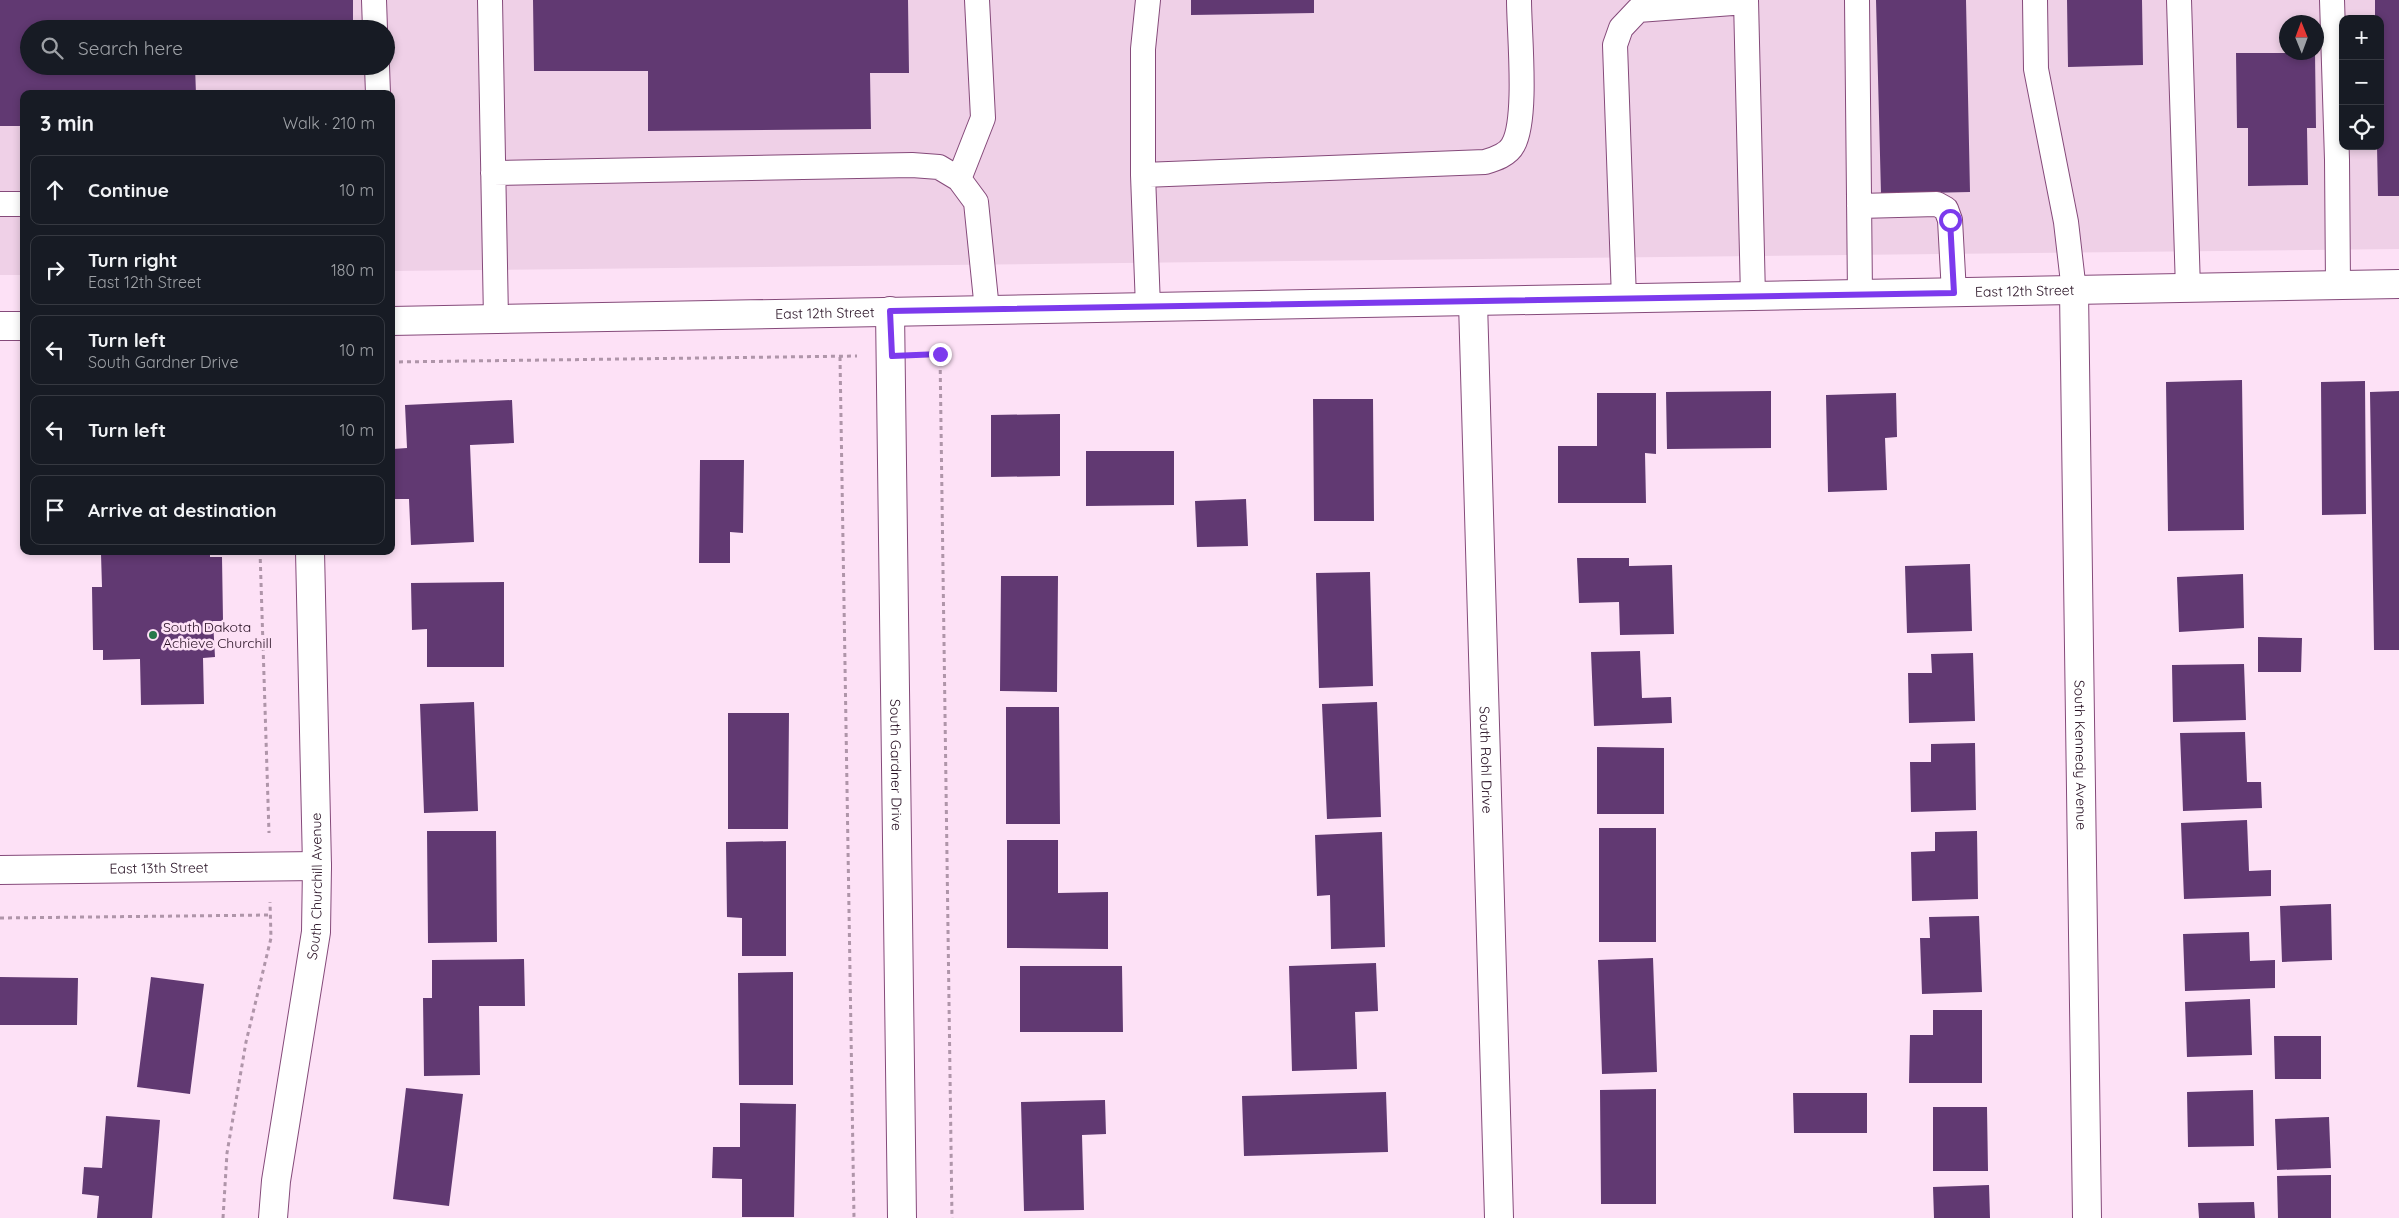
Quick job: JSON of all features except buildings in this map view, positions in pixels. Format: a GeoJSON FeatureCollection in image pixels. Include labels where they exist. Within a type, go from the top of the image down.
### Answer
{"type":"FeatureCollection","features":[{"type":"Feature","properties":{"kind":"street","name":"East 12th Street"},"geometry":{"type":"LineString","coordinates":[[395,321],[2399,284]]}},
{"type":"Feature","properties":{"kind":"street","name":"South Kennedy Avenue"},"geometry":{"type":"LineString","coordinates":[[2074,291],[2087,1218]]}},
{"type":"Feature","properties":{"kind":"street","name":"South Rohl Drive"},"geometry":{"type":"LineString","coordinates":[[1473,302],[1499,1218]]}},
{"type":"Feature","properties":{"kind":"street","name":"South Gardner Drive"},"geometry":{"type":"LineString","coordinates":[[890,311],[902,1218]]}},
{"type":"Feature","properties":{"kind":"street"},"geometry":{"type":"LineString","coordinates":[[0,326],[20,326]]}},
{"type":"Feature","properties":{"kind":"street","name":"South Churchill Avenue"},"geometry":{"type":"LineString","coordinates":[[273,1218],[276,1181],[316,932],[318,866],[310,555]]}},
{"type":"Feature","properties":{"kind":"street","name":"East 13th Street"},"geometry":{"type":"LineString","coordinates":[[0,870],[318,866]]}},
{"type":"Feature","properties":{"kind":"lane"},"geometry":{"type":"LineString","coordinates":[[374,0],[375,20]]}},
{"type":"Feature","properties":{"kind":"lane"},"geometry":{"type":"LineString","coordinates":[[490,0],[496,319]]}},
{"type":"Feature","properties":{"kind":"lane"},"geometry":{"type":"LineString","coordinates":[[960,179],[983,118],[977,0]]}},
{"type":"Feature","properties":{"kind":"lane"},"geometry":{"type":"LineString","coordinates":[[1148,0],[1143,49],[1143,175],[1148,307]]}},
{"type":"Feature","properties":{"kind":"lane"},"geometry":{"type":"LineString","coordinates":[[1143,175],[1485,162],[1502,156],[1513,146],[1519,128],[1521,110],[1519,0]]}},
{"type":"Feature","properties":{"kind":"lane"},"geometry":{"type":"LineString","coordinates":[[1858,0],[1860,295]]}},
{"type":"Feature","properties":{"kind":"lane"},"geometry":{"type":"LineString","coordinates":[[2035,0],[2036,69],[2066,222],[2074,291]]}},
{"type":"Feature","properties":{"kind":"lane"},"geometry":{"type":"LineString","coordinates":[[2179,0],[2188,289]]}},
{"type":"Feature","properties":{"kind":"lane"},"geometry":{"type":"LineString","coordinates":[[2332,0],[2338,160],[2338,285]]}},
{"type":"Feature","properties":{"kind":"lane"},"geometry":{"type":"LineString","coordinates":[[1624,299],[1615,45],[1621,28],[1638,10],[1746,1],[1753,297]]}},
{"type":"Feature","properties":{"kind":"lane"},"geometry":{"type":"LineString","coordinates":[[377,75],[378,90]]}},
{"type":"Feature","properties":{"kind":"lane"},"geometry":{"type":"LineString","coordinates":[[493,173],[912,165],[939,167],[960,179],[976,202],[987,310]]}},
{"type":"Feature","properties":{"kind":"lane"},"geometry":{"type":"LineString","coordinates":[[0,204],[20,204]]}},
{"type":"Feature","properties":{"kind":"lane"},"geometry":{"type":"LineString","coordinates":[[1859,206],[1937,204],[1946,209],[1950,220],[1954,293]]}},
{"type":"Feature","properties":{"kind":"path"},"geometry":{"type":"LineString","coordinates":[[395,362],[940,354],[952,1218]]}},
{"type":"Feature","properties":{"kind":"path"},"geometry":{"type":"LineString","coordinates":[[840,356],[854,1218]]}},
{"type":"Feature","properties":{"kind":"path"},"geometry":{"type":"LineString","coordinates":[[0,918],[270,915]]}},
{"type":"Feature","properties":{"kind":"shaded area"},"geometry":{"type":"Polygon","coordinates":[[[0,0],[2399,0],[2399,249],[395,271],[395,90],[20,90],[20,275],[0,275],[0,0]]]}},
{"type":"Feature","properties":{"kind":"place","name":"South Dakota Achieve Churchill"},"geometry":{"type":"Point","coordinates":[153,635]}},
{"type":"Feature","properties":{"kind":"route"},"geometry":{"type":"LineString","coordinates":[[940,354],[892,356],[890,311],[1954,293],[1950,220]]}}]}
